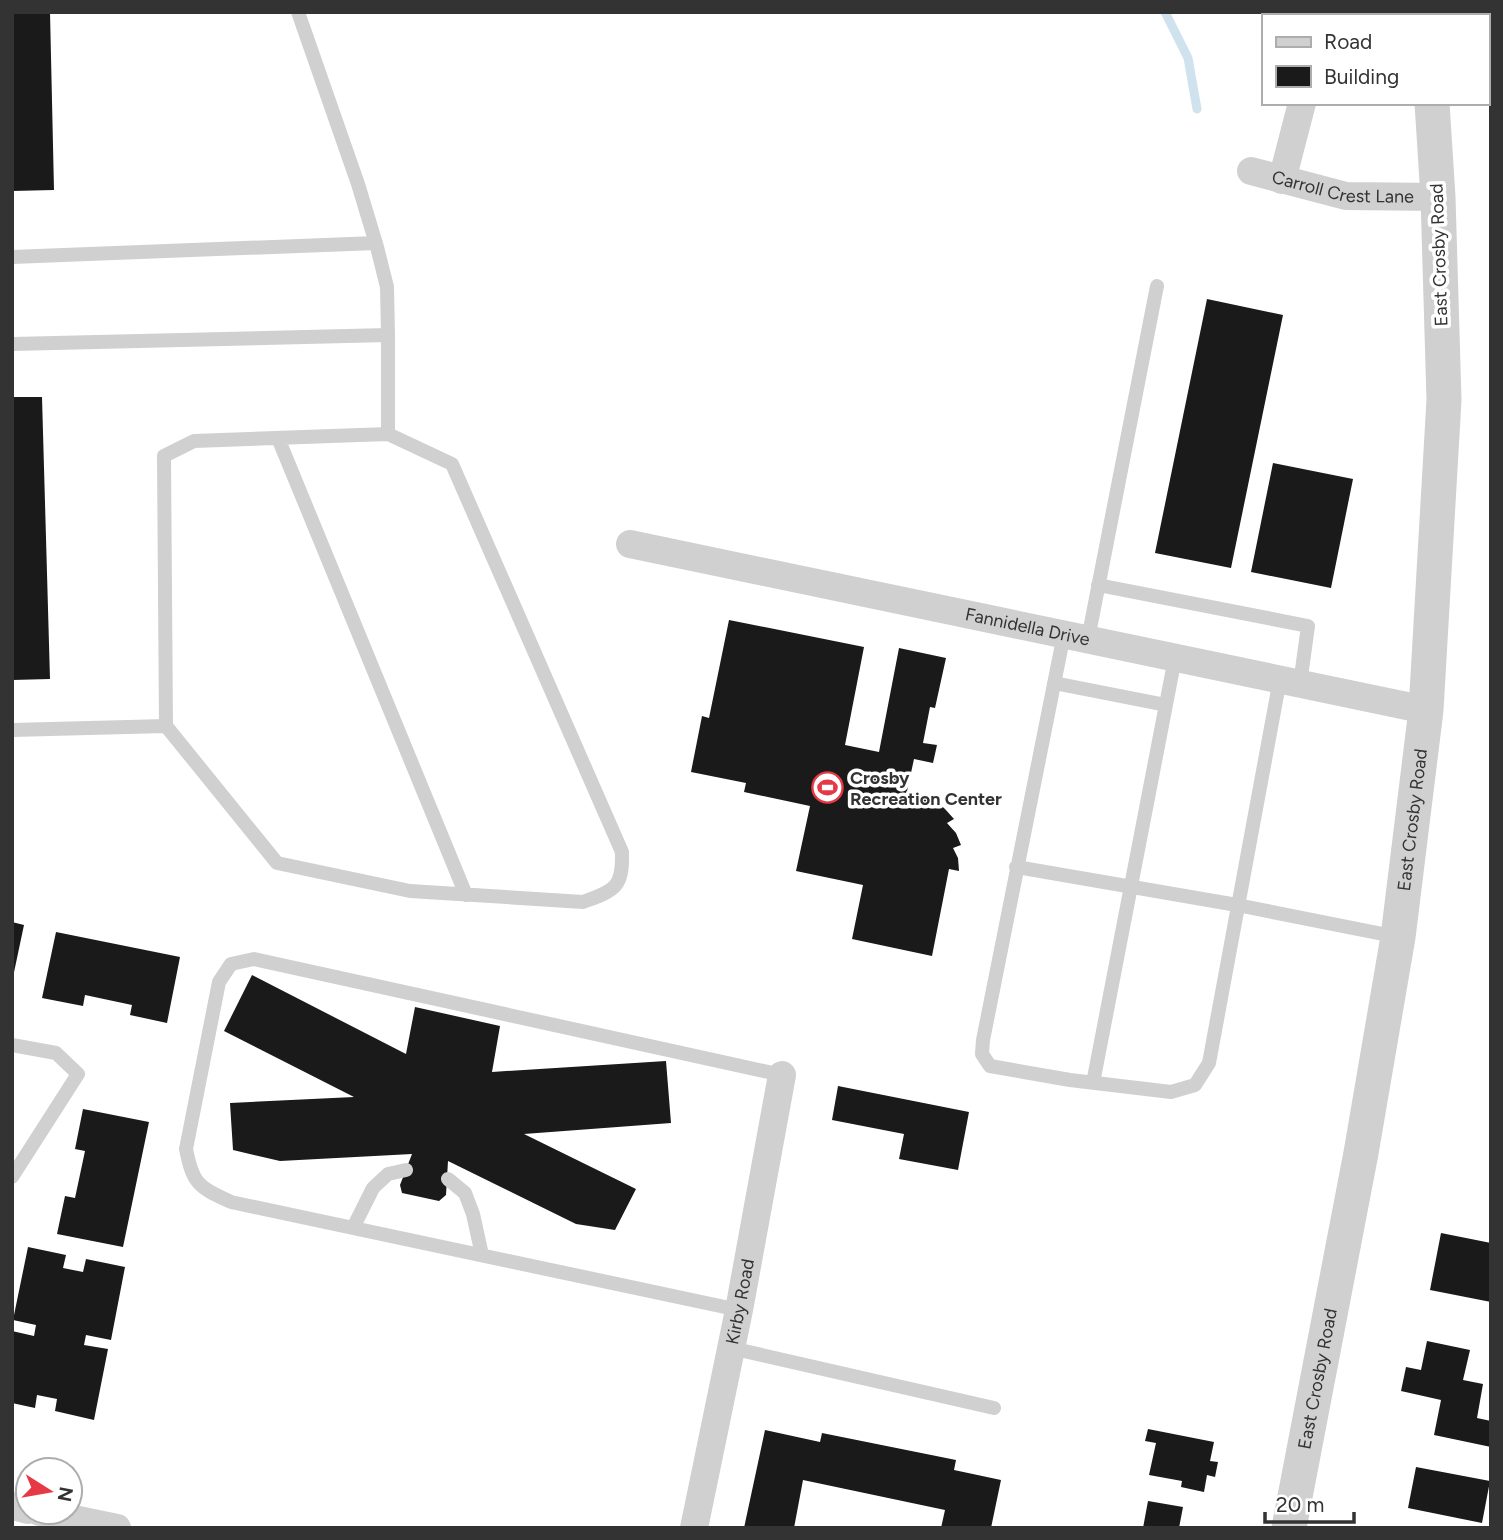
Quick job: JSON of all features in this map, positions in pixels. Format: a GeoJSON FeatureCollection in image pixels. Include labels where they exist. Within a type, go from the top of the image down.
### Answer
{"type":"FeatureCollection","features":[{"type":"Feature","properties":{"kind":"street"},"geometry":{"type":"LineString","coordinates":[[1282,180],[1302,105]]}},
{"type":"Feature","properties":{"kind":"street","name":"East Crosby Road"},"geometry":{"type":"LineString","coordinates":[[1289,1528],[1361,1153],[1398,937],[1426,710],[1444,400],[1438,197],[1432,105]]}},
{"type":"Feature","properties":{"kind":"street","name":"Carroll Crest Lane"},"geometry":{"type":"LineString","coordinates":[[1251,171],[1346,196],[1438,197]]}},
{"type":"Feature","properties":{"kind":"street","name":"Fannidella Drive"},"geometry":{"type":"LineString","coordinates":[[630,544],[1426,710]]}},
{"type":"Feature","properties":{"kind":"street","name":"Kirby Road"},"geometry":{"type":"LineString","coordinates":[[694,1528],[739,1310],[782,1075]]}},
{"type":"Feature","properties":{"kind":"street"},"geometry":{"type":"LineString","coordinates":[[84,1521],[117,1528]]}},
{"type":"Feature","properties":{"kind":"lane"},"geometry":{"type":"LineString","coordinates":[[298,12],[358,184],[387,287],[388,433]]}},
{"type":"Feature","properties":{"kind":"lane"},"geometry":{"type":"LineString","coordinates":[[12,257],[376,243]]}},
{"type":"Feature","properties":{"kind":"lane"},"geometry":{"type":"LineString","coordinates":[[1098,585],[1308,626],[1290,681],[1237,905],[1209,1063],[1195,1085],[1171,1092],[1093,1083],[990,1066],[982,1054],[1016,867],[1054,683],[1098,585],[1157,286]]}},
{"type":"Feature","properties":{"kind":"lane"},"geometry":{"type":"LineString","coordinates":[[12,344],[388,335]]}},
{"type":"Feature","properties":{"kind":"lane"},"geometry":{"type":"LineString","coordinates":[[388,433],[452,464],[622,852],[622,875],[609,892],[583,902],[410,891],[277,863],[166,726],[164,456],[194,441],[278,438],[388,433]]}},
{"type":"Feature","properties":{"kind":"lane"},"geometry":{"type":"LineString","coordinates":[[278,438],[466,895]]}},
{"type":"Feature","properties":{"kind":"lane"},"geometry":{"type":"LineString","coordinates":[[1093,1083],[1175,658]]}},
{"type":"Feature","properties":{"kind":"lane"},"geometry":{"type":"LineString","coordinates":[[1054,683],[1166,705]]}},
{"type":"Feature","properties":{"kind":"lane"},"geometry":{"type":"LineString","coordinates":[[12,730],[166,726]]}},
{"type":"Feature","properties":{"kind":"lane"},"geometry":{"type":"LineString","coordinates":[[1016,867],[1237,905],[1398,937]]}},
{"type":"Feature","properties":{"kind":"lane"},"geometry":{"type":"LineString","coordinates":[[739,1310],[231,1202],[204,1189],[191,1173],[186,1150],[219,982],[231,964],[254,960],[288,965],[782,1075]]}},
{"type":"Feature","properties":{"kind":"lane"},"geometry":{"type":"LineString","coordinates":[[12,1045],[56,1053],[78,1074],[12,1177]]}},
{"type":"Feature","properties":{"kind":"lane"},"geometry":{"type":"LineString","coordinates":[[353,1228],[373,1188],[388,1174],[406,1170]]}},
{"type":"Feature","properties":{"kind":"lane"},"geometry":{"type":"LineString","coordinates":[[447,1179],[465,1193],[473,1214],[482,1255]]}},
{"type":"Feature","properties":{"kind":"lane"},"geometry":{"type":"LineString","coordinates":[[731,1349],[994,1408]]}},
{"type":"Feature","properties":{"kind":"building"},"geometry":{"type":"Polygon","coordinates":[[[12,12],[50,12],[54,190],[12,191],[12,12]]]}},
{"type":"Feature","properties":{"kind":"building"},"geometry":{"type":"Polygon","coordinates":[[[1207,299],[1283,315],[1231,568],[1155,553],[1207,299]]]}},
{"type":"Feature","properties":{"kind":"building"},"geometry":{"type":"Polygon","coordinates":[[[12,397],[42,397],[50,679],[12,680],[12,397]]]}},
{"type":"Feature","properties":{"kind":"building"},"geometry":{"type":"Polygon","coordinates":[[[1273,463],[1353,479],[1331,588],[1251,572],[1273,463]]]}},
{"type":"Feature","properties":{"kind":"building","name":"Crosby Recreation Center"},"geometry":{"type":"Polygon","coordinates":[[[729,620],[864,647],[845,745],[879,752],[899,648],[946,658],[935,708],[930,707],[923,743],[937,745],[933,763],[914,759],[906,796],[936,801],[945,809],[954,819],[947,823],[956,833],[961,845],[953,848],[958,858],[959,871],[949,869],[932,956],[852,939],[863,885],[796,871],[810,806],[744,792],[746,783],[691,772],[702,716],[709,718],[729,620]]]}},
{"type":"Feature","properties":{"kind":"building"},"geometry":{"type":"Polygon","coordinates":[[[12,922],[24,925],[13,977],[12,977],[12,922]]]}},
{"type":"Feature","properties":{"kind":"building"},"geometry":{"type":"Polygon","coordinates":[[[56,932],[180,957],[167,1023],[130,1015],[132,1005],[85,995],[83,1006],[42,998],[56,932]]]}},
{"type":"Feature","properties":{"kind":"building"},"geometry":{"type":"Polygon","coordinates":[[[252,975],[406,1054],[415,1007],[500,1026],[492,1072],[666,1061],[671,1123],[524,1134],[636,1189],[615,1230],[576,1224],[448,1161],[446,1195],[439,1201],[402,1193],[400,1185],[412,1154],[280,1161],[233,1150],[230,1103],[354,1097],[224,1031],[252,975]]]}},
{"type":"Feature","properties":{"kind":"building"},"geometry":{"type":"Polygon","coordinates":[[[838,1086],[969,1112],[958,1170],[899,1159],[904,1134],[832,1120],[838,1086]]]}},
{"type":"Feature","properties":{"kind":"building"},"geometry":{"type":"Polygon","coordinates":[[[83,1109],[149,1122],[123,1247],[57,1234],[65,1196],[75,1198],[85,1151],[75,1149],[83,1109]]]}},
{"type":"Feature","properties":{"kind":"building"},"geometry":{"type":"Polygon","coordinates":[[[1441,1233],[1491,1243],[1491,1302],[1430,1290],[1441,1233]]]}},
{"type":"Feature","properties":{"kind":"building"},"geometry":{"type":"Polygon","coordinates":[[[28,1247],[66,1255],[63,1268],[83,1272],[86,1259],[125,1267],[111,1340],[86,1335],[84,1345],[108,1349],[94,1420],[55,1411],[57,1399],[37,1395],[35,1408],[12,1403],[12,1331],[34,1336],[36,1325],[13,1320],[28,1247]]]}},
{"type":"Feature","properties":{"kind":"building"},"geometry":{"type":"Polygon","coordinates":[[[1427,1341],[1470,1350],[1463,1380],[1483,1384],[1477,1418],[1491,1421],[1491,1447],[1434,1435],[1441,1400],[1401,1391],[1406,1367],[1421,1370],[1427,1341]]]}},
{"type":"Feature","properties":{"kind":"building"},"geometry":{"type":"Polygon","coordinates":[[[1148,1429],[1214,1442],[1210,1461],[1218,1462],[1215,1477],[1207,1475],[1204,1492],[1181,1487],[1182,1481],[1149,1475],[1156,1443],[1145,1441],[1148,1429]]]}},
{"type":"Feature","properties":{"kind":"building"},"geometry":{"type":"Polygon","coordinates":[[[765,1430],[820,1442],[822,1433],[956,1460],[954,1470],[1001,1480],[991,1528],[941,1528],[945,1510],[803,1480],[794,1528],[744,1528],[765,1430]]]}},
{"type":"Feature","properties":{"kind":"building"},"geometry":{"type":"Polygon","coordinates":[[[1416,1467],[1490,1481],[1482,1523],[1408,1508],[1416,1467]]]}},
{"type":"Feature","properties":{"kind":"building"},"geometry":{"type":"Polygon","coordinates":[[[1148,1501],[1183,1507],[1179,1528],[1143,1528],[1148,1501]]]}},
{"type":"Feature","properties":{"kind":"waterway"},"geometry":{"type":"LineString","coordinates":[[1165,12],[1188,58],[1197,109]]}},
{"type":"Feature","properties":{"kind":"place","name":"Crosby Recreation Center"},"geometry":{"type":"Point","coordinates":[827,788]}}]}
